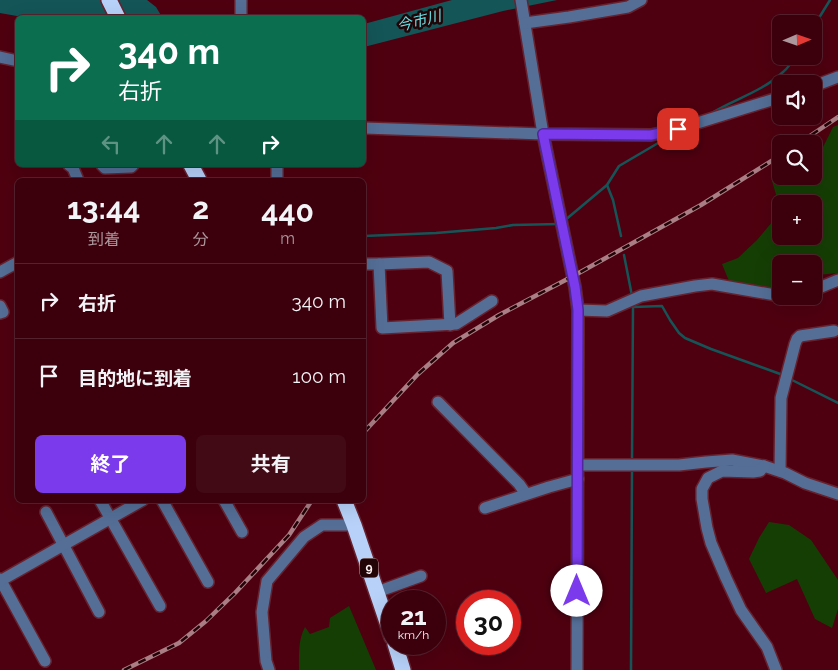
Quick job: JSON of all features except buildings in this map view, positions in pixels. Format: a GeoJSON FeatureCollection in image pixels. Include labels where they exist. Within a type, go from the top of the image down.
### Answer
{"type":"FeatureCollection","features":[{"type":"Feature","properties":{"kind":"highway"},"geometry":{"type":"LineString","coordinates":[[109,0],[116,15]]}},
{"type":"Feature","properties":{"kind":"highway","name":"9"},"geometry":{"type":"LineString","coordinates":[[345,503],[381,604]]}},
{"type":"Feature","properties":{"kind":"highway"},"geometry":{"type":"LineString","coordinates":[[398,655],[403,670]]}},
{"type":"Feature","properties":{"kind":"street"},"geometry":{"type":"LineString","coordinates":[[241,0],[241,15]]}},
{"type":"Feature","properties":{"kind":"street"},"geometry":{"type":"LineString","coordinates":[[521,0],[543,134],[575,287],[578,310],[577,670]]}},
{"type":"Feature","properties":{"kind":"street"},"geometry":{"type":"LineString","coordinates":[[524,18],[569,17],[628,7],[641,0]]}},
{"type":"Feature","properties":{"kind":"street"},"geometry":{"type":"LineString","coordinates":[[0,57],[15,60]]}},
{"type":"Feature","properties":{"kind":"street"},"geometry":{"type":"LineString","coordinates":[[822,83],[838,78]]}},
{"type":"Feature","properties":{"kind":"street"},"geometry":{"type":"LineString","coordinates":[[366,128],[543,134],[651,135],[678,129],[772,100]]}},
{"type":"Feature","properties":{"kind":"street"},"geometry":{"type":"LineString","coordinates":[[104,167],[118,167]]}},
{"type":"Feature","properties":{"kind":"street"},"geometry":{"type":"LineString","coordinates":[[366,264],[429,262],[447,271],[450,324]]}},
{"type":"Feature","properties":{"kind":"street"},"geometry":{"type":"LineString","coordinates":[[0,272],[15,264]]}},
{"type":"Feature","properties":{"kind":"street"},"geometry":{"type":"LineString","coordinates":[[379,264],[382,328],[456,324],[492,301]]}},
{"type":"Feature","properties":{"kind":"street"},"geometry":{"type":"LineString","coordinates":[[822,287],[838,280]]}},
{"type":"Feature","properties":{"kind":"street"},"geometry":{"type":"LineString","coordinates":[[578,310],[607,311],[641,296],[712,284],[772,294]]}},
{"type":"Feature","properties":{"kind":"street"},"geometry":{"type":"LineString","coordinates":[[0,306],[3,312],[0,314]]}},
{"type":"Feature","properties":{"kind":"street"},"geometry":{"type":"LineString","coordinates":[[780,471],[781,398],[795,344],[800,336],[834,331]]}},
{"type":"Feature","properties":{"kind":"street"},"geometry":{"type":"LineString","coordinates":[[438,402],[519,484],[526,494]]}},
{"type":"Feature","properties":{"kind":"street"},"geometry":{"type":"LineString","coordinates":[[578,465],[679,465],[732,460],[785,472],[805,483],[838,494]]}},
{"type":"Feature","properties":{"kind":"street"},"geometry":{"type":"LineString","coordinates":[[764,466],[760,471],[753,472],[722,471],[708,478],[702,489],[711,543],[741,610],[766,647],[776,670]]}},
{"type":"Feature","properties":{"kind":"street"},"geometry":{"type":"LineString","coordinates":[[485,508],[578,479]]}},
{"type":"Feature","properties":{"kind":"street"},"geometry":{"type":"LineString","coordinates":[[102,503],[160,606]]}},
{"type":"Feature","properties":{"kind":"street"},"geometry":{"type":"LineString","coordinates":[[45,661],[0,580],[138,503]]}},
{"type":"Feature","properties":{"kind":"street"},"geometry":{"type":"LineString","coordinates":[[164,503],[208,582]]}},
{"type":"Feature","properties":{"kind":"street"},"geometry":{"type":"LineString","coordinates":[[226,503],[242,532]]}},
{"type":"Feature","properties":{"kind":"street"},"geometry":{"type":"LineString","coordinates":[[46,512],[99,612]]}},
{"type":"Feature","properties":{"kind":"street"},"geometry":{"type":"LineString","coordinates":[[269,670],[266,661],[262,612],[267,581],[304,537],[322,525],[354,525]]}},
{"type":"Feature","properties":{"kind":"street"},"geometry":{"type":"LineString","coordinates":[[377,592],[421,576]]}},
{"type":"Feature","properties":{"kind":"green space"},"geometry":{"type":"Polygon","coordinates":[[[838,125],[838,273],[822,275],[822,255],[772,255],[772,288],[729,281],[722,264],[738,258],[772,222],[772,245],[822,245],[822,195],[776,195],[773,185],[822,185],[822,149],[833,127],[838,125]]]}},
{"type":"Feature","properties":{"kind":"green space"},"geometry":{"type":"Polygon","coordinates":[[[769,522],[789,525],[811,540],[838,580],[838,609],[832,628],[815,619],[797,579],[766,593],[749,559],[769,522]]]}},
{"type":"Feature","properties":{"kind":"green space"},"geometry":{"type":"Polygon","coordinates":[[[349,606],[376,670],[299,670],[300,642],[305,627],[310,634],[329,627],[330,618],[349,606]]]}},
{"type":"Feature","properties":{"kind":"water"},"geometry":{"type":"Polygon","coordinates":[[[0,0],[147,0],[156,7],[161,15],[15,16],[0,13],[0,0]]]}},
{"type":"Feature","properties":{"kind":"water","name":"今市川"},"geometry":{"type":"Polygon","coordinates":[[[452,0],[557,0],[503,11],[366,46],[366,23],[452,0]]]}},
{"type":"Feature","properties":{"kind":"waterway"},"geometry":{"type":"LineString","coordinates":[[821,15],[830,0]]}},
{"type":"Feature","properties":{"kind":"waterway"},"geometry":{"type":"LineString","coordinates":[[710,115],[766,85],[790,65]]}},
{"type":"Feature","properties":{"kind":"waterway"},"geometry":{"type":"LineString","coordinates":[[564,221],[607,185],[619,166],[665,139],[676,135]]}},
{"type":"Feature","properties":{"kind":"waterway"},"geometry":{"type":"LineString","coordinates":[[607,185],[613,200],[621,236]]}},
{"type":"Feature","properties":{"kind":"waterway"},"geometry":{"type":"LineString","coordinates":[[366,236],[436,233],[513,225],[559,224]]}},
{"type":"Feature","properties":{"kind":"waterway"},"geometry":{"type":"LineString","coordinates":[[624,255],[632,296]]}},
{"type":"Feature","properties":{"kind":"waterway"},"geometry":{"type":"LineString","coordinates":[[632,461],[633,304]]}},
{"type":"Feature","properties":{"kind":"waterway"},"geometry":{"type":"LineString","coordinates":[[633,307],[662,306],[679,333],[685,338],[783,375]]}},
{"type":"Feature","properties":{"kind":"waterway"},"geometry":{"type":"LineString","coordinates":[[790,379],[838,403]]}},
{"type":"Feature","properties":{"kind":"waterway"},"geometry":{"type":"LineString","coordinates":[[631,670],[632,469]]}},
{"type":"Feature","properties":{"kind":"railway"},"geometry":{"type":"LineString","coordinates":[[811,135],[838,117]]}},
{"type":"Feature","properties":{"kind":"railway"},"geometry":{"type":"LineString","coordinates":[[366,430],[418,374],[453,343],[499,315],[701,205],[772,161]]}},
{"type":"Feature","properties":{"kind":"railway"},"geometry":{"type":"LineString","coordinates":[[124,670],[179,643],[206,621],[289,535],[310,503]]}},
{"type":"Feature","properties":{"kind":"route"},"geometry":{"type":"LineString","coordinates":[[577,591],[578,310],[575,287],[543,134],[651,135],[678,129]]}}]}
